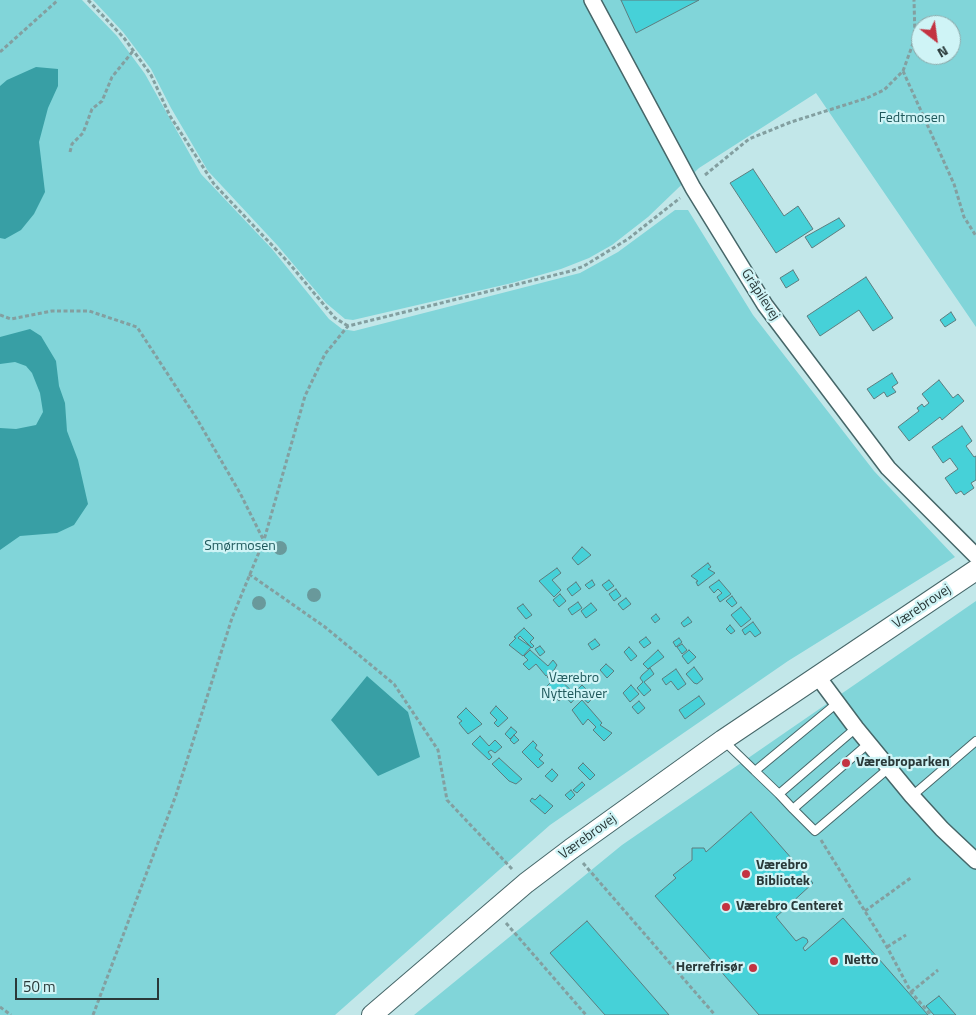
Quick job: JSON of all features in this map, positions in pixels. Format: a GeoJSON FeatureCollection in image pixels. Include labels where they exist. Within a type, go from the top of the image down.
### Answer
{"type":"FeatureCollection","features":[{"type":"Feature","properties":{"kind":"street","name":"Gråpilevej"},"geometry":{"type":"LineString","coordinates":[[592,0],[693,188],[765,305],[888,468],[976,556]]}},
{"type":"Feature","properties":{"kind":"street","name":"Værebrovej"},"geometry":{"type":"LineString","coordinates":[[372,1015],[526,883],[570,849],[723,740],[976,570]]}},
{"type":"Feature","properties":{"kind":"street"},"geometry":{"type":"LineString","coordinates":[[818,677],[836,704],[912,796],[942,830],[976,860]]}},
{"type":"Feature","properties":{"kind":"lane"},"geometry":{"type":"LineString","coordinates":[[755,771],[836,704]]}},
{"type":"Feature","properties":{"kind":"lane"},"geometry":{"type":"LineString","coordinates":[[779,794],[856,728]]}},
{"type":"Feature","properties":{"kind":"lane"},"geometry":{"type":"LineString","coordinates":[[723,740],[815,832],[889,768]]}},
{"type":"Feature","properties":{"kind":"lane"},"geometry":{"type":"LineString","coordinates":[[912,796],[976,741]]}},
{"type":"Feature","properties":{"kind":"lane"},"geometry":{"type":"LineString","coordinates":[[793,808],[869,743]]}},
{"type":"Feature","properties":{"kind":"path"},"geometry":{"type":"LineString","coordinates":[[0,52],[58,0]]}},
{"type":"Feature","properties":{"kind":"path"},"geometry":{"type":"LineString","coordinates":[[88,0],[124,38],[151,75],[170,116],[214,184],[288,262],[335,318],[348,326]]}},
{"type":"Feature","properties":{"kind":"path"},"geometry":{"type":"LineString","coordinates":[[93,1015],[176,795],[208,688],[249,574],[264,540],[305,396],[325,354],[348,326],[571,271],[598,258],[628,239],[693,188],[708,171],[749,139],[791,122],[867,98],[884,90],[903,71],[915,38],[914,0]]}},
{"type":"Feature","properties":{"kind":"path"},"geometry":{"type":"LineString","coordinates":[[70,152],[72,144],[82,133],[92,109],[102,101],[112,77],[133,51]]}},
{"type":"Feature","properties":{"kind":"path"},"geometry":{"type":"LineString","coordinates":[[903,71],[954,184],[964,217],[976,236]]}},
{"type":"Feature","properties":{"kind":"path"},"geometry":{"type":"LineString","coordinates":[[0,315],[11,319],[52,311],[89,311],[136,327],[197,419],[240,493],[264,540]]}},
{"type":"Feature","properties":{"kind":"path"},"geometry":{"type":"LineString","coordinates":[[249,574],[325,627],[394,684],[438,750],[448,800],[526,883]]}},
{"type":"Feature","properties":{"kind":"path"},"geometry":{"type":"LineString","coordinates":[[815,832],[887,947],[910,992],[930,1015]]}},
{"type":"Feature","properties":{"kind":"path"},"geometry":{"type":"LineString","coordinates":[[570,849],[716,1015]]}},
{"type":"Feature","properties":{"kind":"path"},"geometry":{"type":"LineString","coordinates":[[865,911],[912,877]]}},
{"type":"Feature","properties":{"kind":"path"},"geometry":{"type":"LineString","coordinates":[[495,910],[586,1015]]}},
{"type":"Feature","properties":{"kind":"path"},"geometry":{"type":"LineString","coordinates":[[887,947],[906,935]]}},
{"type":"Feature","properties":{"kind":"path"},"geometry":{"type":"LineString","coordinates":[[910,992],[938,970]]}},
{"type":"Feature","properties":{"kind":"path"},"geometry":{"type":"LineString","coordinates":[[0,1007],[11,1015]]}},
{"type":"Feature","properties":{"kind":"green space","name":"Smørmosen"},"geometry":{"type":"Polygon","coordinates":[[[0,0],[82,0],[117,36],[145,74],[201,174],[272,249],[329,319],[342,329],[354,331],[580,273],[618,252],[675,210],[688,210],[753,315],[874,471],[955,557],[788,661],[550,825],[335,1015],[0,1015],[0,0]]]}},
{"type":"Feature","properties":{"kind":"green space","name":"Fedtmosen"},"geometry":{"type":"Polygon","coordinates":[[[93,0],[976,0],[976,327],[816,93],[699,168],[648,217],[612,245],[589,258],[561,269],[512,283],[353,320],[345,319],[326,303],[278,246],[208,171],[171,108],[151,69],[123,32],[93,0]]]}},
{"type":"Feature","properties":{"kind":"green space"},"geometry":{"type":"Polygon","coordinates":[[[976,601],[976,1015],[414,1015],[622,845],[976,601]]]}},
{"type":"Feature","properties":{"kind":"shaded area"},"geometry":{"type":"Polygon","coordinates":[[[36,67],[58,69],[58,86],[48,108],[39,142],[45,192],[34,214],[21,230],[5,239],[0,238],[0,86],[7,80],[36,67]]]}},
{"type":"Feature","properties":{"kind":"shaded area"},"geometry":{"type":"Polygon","coordinates":[[[30,329],[41,336],[56,361],[59,386],[65,403],[67,431],[78,460],[88,504],[74,525],[57,533],[20,536],[0,550],[0,428],[16,429],[36,425],[43,412],[40,393],[32,373],[26,366],[15,362],[0,364],[0,337],[30,329]]]}},
{"type":"Feature","properties":{"kind":"shaded area"},"geometry":{"type":"Polygon","coordinates":[[[367,676],[408,712],[420,757],[378,776],[331,720],[367,676]]]}},
{"type":"Feature","properties":{"kind":"building"},"geometry":{"type":"Polygon","coordinates":[[[621,0],[699,0],[636,33],[621,0]]]}},
{"type":"Feature","properties":{"kind":"building"},"geometry":{"type":"Polygon","coordinates":[[[753,169],[784,216],[798,206],[813,229],[776,253],[730,183],[753,169]]]}},
{"type":"Feature","properties":{"kind":"building"},"geometry":{"type":"Polygon","coordinates":[[[839,218],[845,226],[812,248],[805,237],[839,218]]]}},
{"type":"Feature","properties":{"kind":"building"},"geometry":{"type":"Polygon","coordinates":[[[793,270],[799,280],[786,288],[780,278],[793,270]]]}},
{"type":"Feature","properties":{"kind":"building"},"geometry":{"type":"Polygon","coordinates":[[[866,277],[893,318],[873,331],[859,310],[820,336],[807,316],[866,277]]]}},
{"type":"Feature","properties":{"kind":"building"},"geometry":{"type":"Polygon","coordinates":[[[951,312],[956,320],[945,327],[940,320],[951,312]]]}},
{"type":"Feature","properties":{"kind":"building"},"geometry":{"type":"Polygon","coordinates":[[[892,373],[898,383],[892,387],[896,392],[887,397],[884,392],[874,399],[867,389],[892,373]]]}},
{"type":"Feature","properties":{"kind":"building"},"geometry":{"type":"Polygon","coordinates":[[[939,380],[953,398],[958,394],[964,401],[942,420],[940,417],[909,441],[898,427],[919,411],[917,408],[922,404],[924,407],[929,403],[922,394],[939,380]]]}},
{"type":"Feature","properties":{"kind":"building"},"geometry":{"type":"Polygon","coordinates":[[[962,426],[972,441],[966,446],[974,457],[976,456],[976,480],[971,483],[974,488],[964,495],[961,491],[956,494],[945,478],[958,469],[950,458],[943,463],[932,447],[962,426]]]}},
{"type":"Feature","properties":{"kind":"building"},"geometry":{"type":"Polygon","coordinates":[[[582,547],[591,555],[578,565],[572,558],[582,547]]]}},
{"type":"Feature","properties":{"kind":"building"},"geometry":{"type":"Polygon","coordinates":[[[708,563],[711,567],[708,569],[715,573],[698,586],[696,582],[698,581],[691,576],[708,563]]]}},
{"type":"Feature","properties":{"kind":"building"},"geometry":{"type":"Polygon","coordinates":[[[557,568],[561,573],[552,580],[561,590],[554,597],[539,581],[557,568]]]}},
{"type":"Feature","properties":{"kind":"building"},"geometry":{"type":"Polygon","coordinates":[[[592,580],[595,585],[589,589],[585,585],[592,580]]]}},
{"type":"Feature","properties":{"kind":"building"},"geometry":{"type":"Polygon","coordinates":[[[609,580],[614,586],[607,591],[602,585],[609,580]]]}},
{"type":"Feature","properties":{"kind":"building"},"geometry":{"type":"Polygon","coordinates":[[[719,580],[731,594],[720,602],[717,597],[722,593],[718,589],[714,593],[709,587],[719,580]]]}},
{"type":"Feature","properties":{"kind":"building"},"geometry":{"type":"Polygon","coordinates":[[[576,582],[581,589],[572,596],[567,589],[576,582]]]}},
{"type":"Feature","properties":{"kind":"building"},"geometry":{"type":"Polygon","coordinates":[[[616,589],[621,596],[614,601],[609,594],[616,589]]]}},
{"type":"Feature","properties":{"kind":"building"},"geometry":{"type":"Polygon","coordinates":[[[560,594],[566,601],[559,607],[553,600],[560,594]]]}},
{"type":"Feature","properties":{"kind":"building"},"geometry":{"type":"Polygon","coordinates":[[[732,596],[737,603],[732,607],[726,601],[732,596]]]}},
{"type":"Feature","properties":{"kind":"building"},"geometry":{"type":"Polygon","coordinates":[[[626,598],[631,604],[623,610],[618,604],[626,598]]]}},
{"type":"Feature","properties":{"kind":"building"},"geometry":{"type":"Polygon","coordinates":[[[578,602],[582,608],[572,615],[568,609],[578,602]]]}},
{"type":"Feature","properties":{"kind":"building"},"geometry":{"type":"Polygon","coordinates":[[[591,603],[597,610],[586,618],[581,611],[591,603]]]}},
{"type":"Feature","properties":{"kind":"building"},"geometry":{"type":"Polygon","coordinates":[[[523,604],[532,615],[526,619],[517,608],[523,604]]]}},
{"type":"Feature","properties":{"kind":"building"},"geometry":{"type":"Polygon","coordinates":[[[741,607],[751,619],[741,627],[731,615],[741,607]]]}},
{"type":"Feature","properties":{"kind":"building"},"geometry":{"type":"Polygon","coordinates":[[[656,614],[660,619],[655,623],[651,618],[656,614]]]}},
{"type":"Feature","properties":{"kind":"building"},"geometry":{"type":"Polygon","coordinates":[[[688,617],[692,622],[684,627],[681,623],[688,617]]]}},
{"type":"Feature","properties":{"kind":"building"},"geometry":{"type":"Polygon","coordinates":[[[753,622],[761,633],[755,637],[750,631],[745,635],[742,630],[753,622]]]}},
{"type":"Feature","properties":{"kind":"building"},"geometry":{"type":"Polygon","coordinates":[[[730,625],[735,631],[731,634],[726,629],[730,625]]]}},
{"type":"Feature","properties":{"kind":"building"},"geometry":{"type":"Polygon","coordinates":[[[524,628],[534,638],[530,642],[534,646],[523,656],[509,645],[516,638],[514,637],[524,628]],[[520,636],[518,638],[531,647],[520,636]]]}},
{"type":"Feature","properties":{"kind":"building"},"geometry":{"type":"Polygon","coordinates":[[[646,637],[651,643],[644,648],[639,642],[646,637]]]}},
{"type":"Feature","properties":{"kind":"building"},"geometry":{"type":"Polygon","coordinates":[[[679,638],[682,642],[676,647],[673,642],[679,638]]]}},
{"type":"Feature","properties":{"kind":"building"},"geometry":{"type":"Polygon","coordinates":[[[595,639],[600,645],[592,650],[588,644],[595,639]]]}},
{"type":"Feature","properties":{"kind":"building"},"geometry":{"type":"Polygon","coordinates":[[[682,644],[687,650],[682,654],[677,647],[682,644]]]}},
{"type":"Feature","properties":{"kind":"building"},"geometry":{"type":"Polygon","coordinates":[[[540,646],[545,652],[540,656],[535,649],[540,646]]]}},
{"type":"Feature","properties":{"kind":"building"},"geometry":{"type":"Polygon","coordinates":[[[629,647],[637,656],[631,661],[624,652],[629,647]]]}},
{"type":"Feature","properties":{"kind":"building"},"geometry":{"type":"Polygon","coordinates":[[[530,650],[548,666],[553,660],[557,665],[554,670],[546,676],[536,664],[529,670],[523,664],[528,660],[524,656],[530,650]]]}},
{"type":"Feature","properties":{"kind":"building"},"geometry":{"type":"Polygon","coordinates":[[[658,650],[664,657],[648,669],[643,664],[658,650]]]}},
{"type":"Feature","properties":{"kind":"building"},"geometry":{"type":"Polygon","coordinates":[[[689,650],[696,657],[688,664],[682,656],[689,650]]]}},
{"type":"Feature","properties":{"kind":"building"},"geometry":{"type":"Polygon","coordinates":[[[606,664],[614,671],[607,678],[600,670],[606,664]]]}},
{"type":"Feature","properties":{"kind":"building"},"geometry":{"type":"Polygon","coordinates":[[[694,667],[703,679],[697,684],[686,674],[694,667]]]}},
{"type":"Feature","properties":{"kind":"building"},"geometry":{"type":"Polygon","coordinates":[[[650,668],[654,674],[644,682],[651,690],[644,696],[637,688],[643,682],[640,678],[650,668]]]}},
{"type":"Feature","properties":{"kind":"building"},"geometry":{"type":"Polygon","coordinates":[[[676,669],[686,684],[678,690],[671,681],[666,685],[662,679],[676,669]]]}},
{"type":"Feature","properties":{"kind":"building"},"geometry":{"type":"Polygon","coordinates":[[[552,672],[577,696],[571,703],[565,696],[559,701],[547,686],[552,681],[547,677],[552,672]]]}},
{"type":"Feature","properties":{"kind":"building"},"geometry":{"type":"Polygon","coordinates":[[[582,685],[594,697],[588,703],[575,692],[582,685]]]}},
{"type":"Feature","properties":{"kind":"building"},"geometry":{"type":"Polygon","coordinates":[[[631,685],[639,694],[630,702],[623,693],[631,685]]]}},
{"type":"Feature","properties":{"kind":"building"},"geometry":{"type":"Polygon","coordinates":[[[699,696],[705,704],[685,719],[679,710],[699,696]]]}},
{"type":"Feature","properties":{"kind":"building"},"geometry":{"type":"Polygon","coordinates":[[[582,700],[602,723],[600,725],[612,733],[604,741],[593,730],[596,727],[588,719],[583,725],[572,710],[582,700]]]}},
{"type":"Feature","properties":{"kind":"building"},"geometry":{"type":"Polygon","coordinates":[[[639,701],[645,708],[638,714],[632,707],[639,701]]]}},
{"type":"Feature","properties":{"kind":"building"},"geometry":{"type":"Polygon","coordinates":[[[496,706],[508,718],[498,727],[494,723],[497,720],[490,713],[496,706]]]}},
{"type":"Feature","properties":{"kind":"building"},"geometry":{"type":"Polygon","coordinates":[[[466,708],[482,724],[468,734],[459,723],[462,721],[457,717],[466,708]]]}},
{"type":"Feature","properties":{"kind":"building"},"geometry":{"type":"Polygon","coordinates":[[[511,727],[517,732],[510,739],[505,734],[511,727]]]}},
{"type":"Feature","properties":{"kind":"building"},"geometry":{"type":"Polygon","coordinates":[[[514,735],[519,740],[514,744],[510,740],[514,735]]]}},
{"type":"Feature","properties":{"kind":"building"},"geometry":{"type":"Polygon","coordinates":[[[480,736],[489,746],[495,740],[502,747],[495,753],[491,750],[488,752],[492,757],[489,760],[472,744],[480,736]]]}},
{"type":"Feature","properties":{"kind":"building"},"geometry":{"type":"Polygon","coordinates":[[[533,741],[537,745],[535,748],[543,755],[539,759],[544,763],[538,768],[522,752],[533,741]]]}},
{"type":"Feature","properties":{"kind":"building"},"geometry":{"type":"Polygon","coordinates":[[[499,758],[522,779],[516,784],[509,781],[492,764],[499,758]]]}},
{"type":"Feature","properties":{"kind":"building"},"geometry":{"type":"Polygon","coordinates":[[[583,763],[595,775],[590,780],[578,768],[583,763]]]}},
{"type":"Feature","properties":{"kind":"building"},"geometry":{"type":"Polygon","coordinates":[[[552,769],[558,775],[552,782],[545,776],[552,769]]]}},
{"type":"Feature","properties":{"kind":"building"},"geometry":{"type":"Polygon","coordinates":[[[582,782],[585,785],[577,793],[573,790],[582,782]]]}},
{"type":"Feature","properties":{"kind":"building"},"geometry":{"type":"Polygon","coordinates":[[[571,790],[575,795],[570,800],[565,795],[571,790]]]}},
{"type":"Feature","properties":{"kind":"building"},"geometry":{"type":"Polygon","coordinates":[[[540,795],[553,806],[545,814],[530,801],[532,798],[535,800],[540,795]]]}},
{"type":"Feature","properties":{"kind":"building","name":"Værebro Centeret"},"geometry":{"type":"Polygon","coordinates":[[[751,812],[813,883],[776,917],[796,941],[803,937],[807,939],[808,942],[803,948],[805,951],[843,918],[928,1015],[759,1015],[655,896],[676,878],[673,875],[692,860],[692,848],[704,848],[706,852],[751,812]]]}},
{"type":"Feature","properties":{"kind":"building"},"geometry":{"type":"Polygon","coordinates":[[[587,921],[669,1015],[605,1015],[550,953],[587,921]]]}},
{"type":"Feature","properties":{"kind":"building"},"geometry":{"type":"Polygon","coordinates":[[[939,996],[956,1015],[934,1015],[926,1006],[939,996]]]}},
{"type":"Feature","properties":{"kind":"place","name":"Værebroparken"},"geometry":{"type":"Point","coordinates":[846,763]}},
{"type":"Feature","properties":{"kind":"place","name":"Værebro Bibliotek"},"geometry":{"type":"Point","coordinates":[746,874]}},
{"type":"Feature","properties":{"kind":"place","name":"Værebro Centeret"},"geometry":{"type":"Point","coordinates":[726,907]}},
{"type":"Feature","properties":{"kind":"place","name":"Netto"},"geometry":{"type":"Point","coordinates":[834,961]}},
{"type":"Feature","properties":{"kind":"place","name":"Herrefrisør"},"geometry":{"type":"Point","coordinates":[753,968]}},
{"type":"Feature","properties":{"kind":"park label","name":"Værebro Nyttehaver"},"geometry":{"type":"Point","coordinates":[574,688]}}]}
